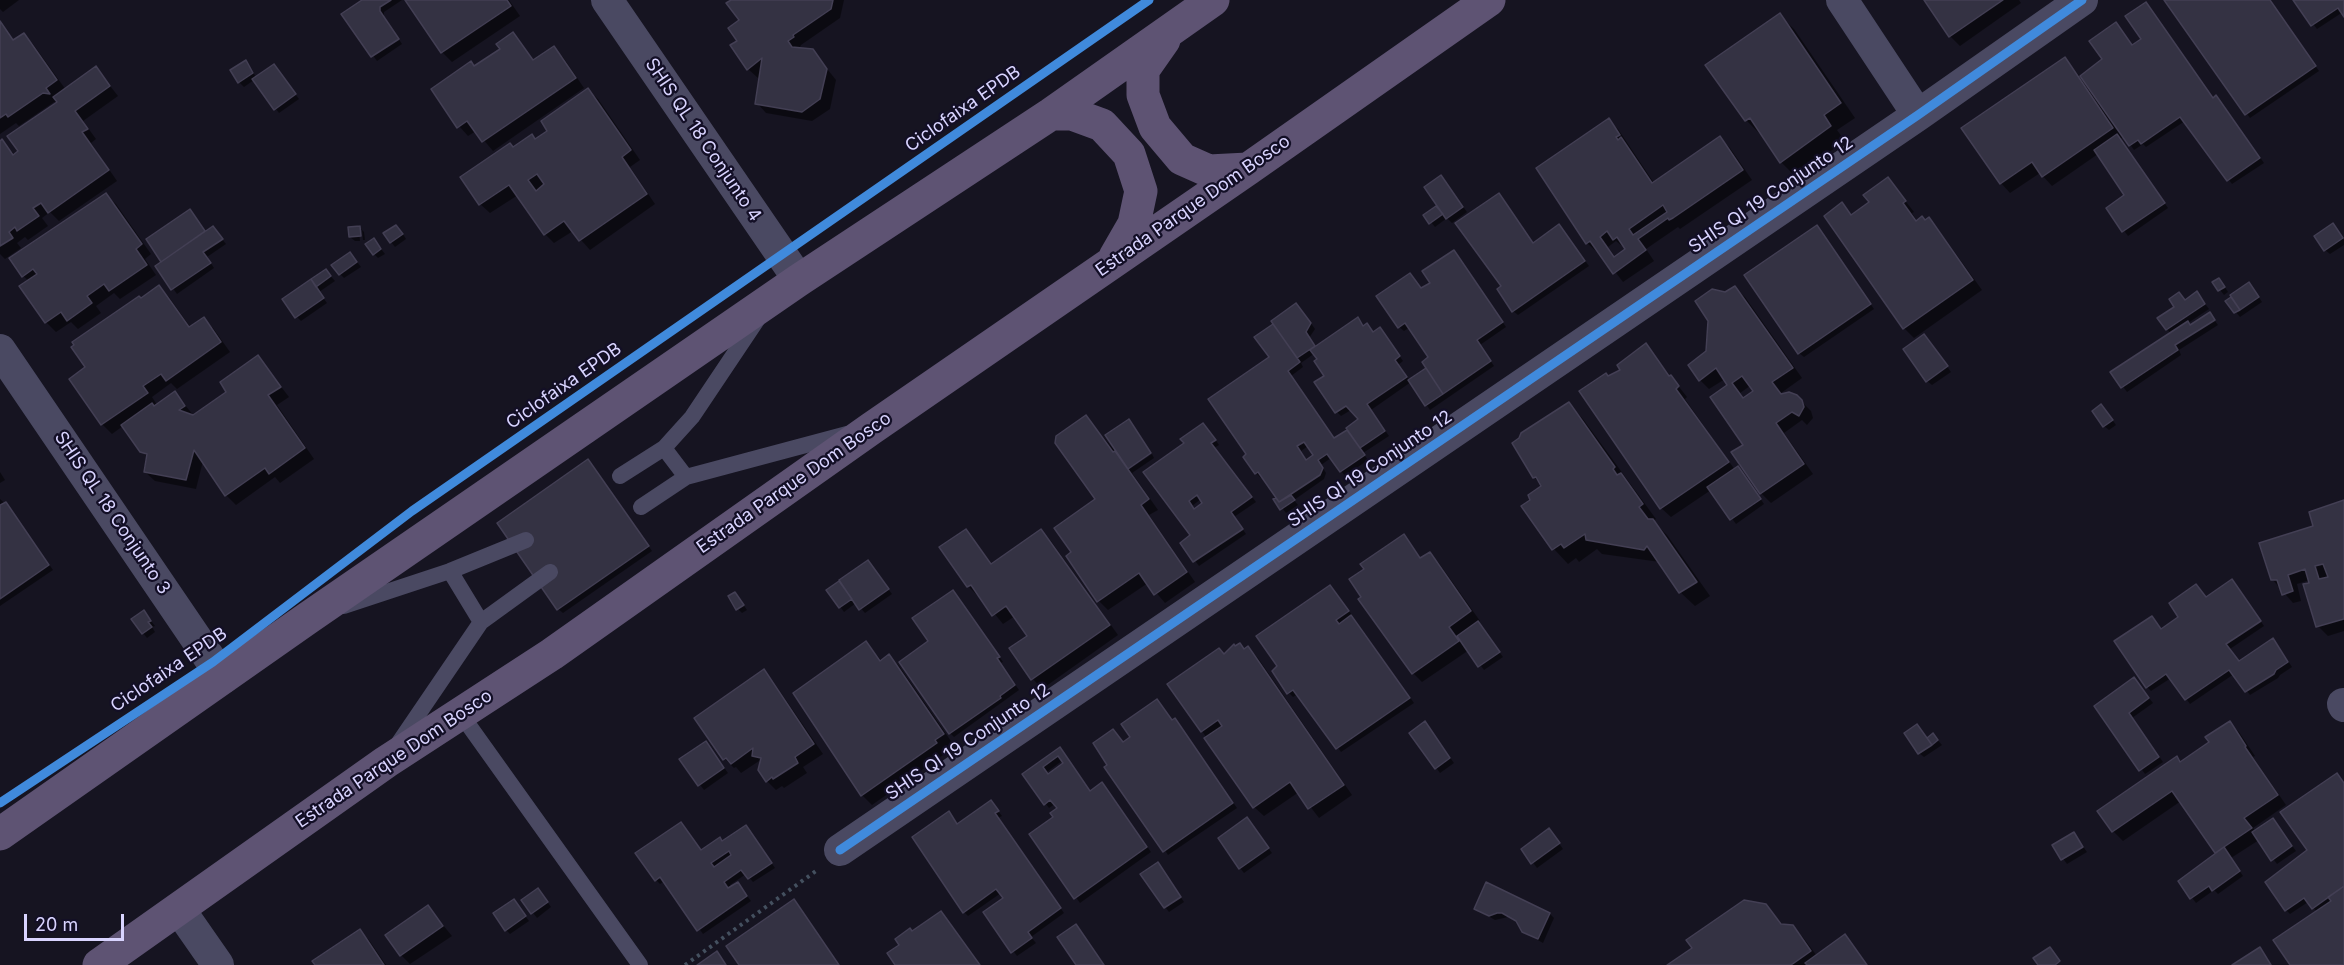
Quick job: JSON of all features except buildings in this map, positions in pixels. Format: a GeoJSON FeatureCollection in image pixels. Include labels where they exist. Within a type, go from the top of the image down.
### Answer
{"type":"FeatureCollection","features":[{"type":"Feature","properties":{"kind":"main road"},"geometry":{"type":"LineString","coordinates":[[0,834],[308,618],[799,280],[1051,114],[1213,0]]}},
{"type":"Feature","properties":{"kind":"main road","name":"Estrada Parque Dom Bosco"},"geometry":{"type":"LineString","coordinates":[[99,965],[386,762],[552,654],[872,428],[1489,0]]}},
{"type":"Feature","properties":{"kind":"main road"},"geometry":{"type":"LineString","coordinates":[[1174,27],[1153,53],[1143,70],[1143,95],[1155,127],[1182,159],[1209,171],[1248,169]]}},
{"type":"Feature","properties":{"kind":"main road"},"geometry":{"type":"LineString","coordinates":[[1051,114],[1072,114],[1102,125],[1129,154],[1142,191],[1134,224],[1113,261]]}},
{"type":"Feature","properties":{"kind":"street","name":"SHIS QL 18 Conjunto 4"},"geometry":{"type":"LineString","coordinates":[[608,0],[799,280]]}},
{"type":"Feature","properties":{"kind":"street"},"geometry":{"type":"LineString","coordinates":[[1842,0],[1918,115]]}},
{"type":"Feature","properties":{"kind":"street","name":"SHIS QI 19 Conjunto 12"},"geometry":{"type":"LineString","coordinates":[[840,850],[1918,115],[2082,0]]}},
{"type":"Feature","properties":{"kind":"street","name":"SHIS QL 18 Conjunto 3"},"geometry":{"type":"LineString","coordinates":[[0,350],[223,678]]}},
{"type":"Feature","properties":{"kind":"street"},"geometry":{"type":"LineString","coordinates":[[179,909],[218,965]]}},
{"type":"Feature","properties":{"kind":"lane"},"geometry":{"type":"LineString","coordinates":[[620,476],[664,448],[692,417],[769,302]]}},
{"type":"Feature","properties":{"kind":"lane"},"geometry":{"type":"LineString","coordinates":[[641,507],[686,477],[872,428]]}},
{"type":"Feature","properties":{"kind":"lane"},"geometry":{"type":"LineString","coordinates":[[664,448],[686,477]]}},
{"type":"Feature","properties":{"kind":"lane"},"geometry":{"type":"LineString","coordinates":[[308,618],[450,571],[526,540]]}},
{"type":"Feature","properties":{"kind":"lane"},"geometry":{"type":"LineString","coordinates":[[450,571],[482,622]]}},
{"type":"Feature","properties":{"kind":"lane"},"geometry":{"type":"LineString","coordinates":[[386,762],[482,622],[550,572]]}},
{"type":"Feature","properties":{"kind":"lane"},"geometry":{"type":"LineString","coordinates":[[460,713],[640,965]]}},
{"type":"Feature","properties":{"kind":"path"},"geometry":{"type":"LineString","coordinates":[[685,965],[818,870],[840,850]]}},
{"type":"Feature","properties":{"kind":"cycle path","name":"Ciclofaixa EPDB"},"geometry":{"type":"LineString","coordinates":[[0,803],[213,662],[412,511],[1149,0]]}},
{"type":"Feature","properties":{"kind":"cycle path"},"geometry":{"type":"LineString","coordinates":[[840,850],[1918,115],[2082,0]]}}]}
